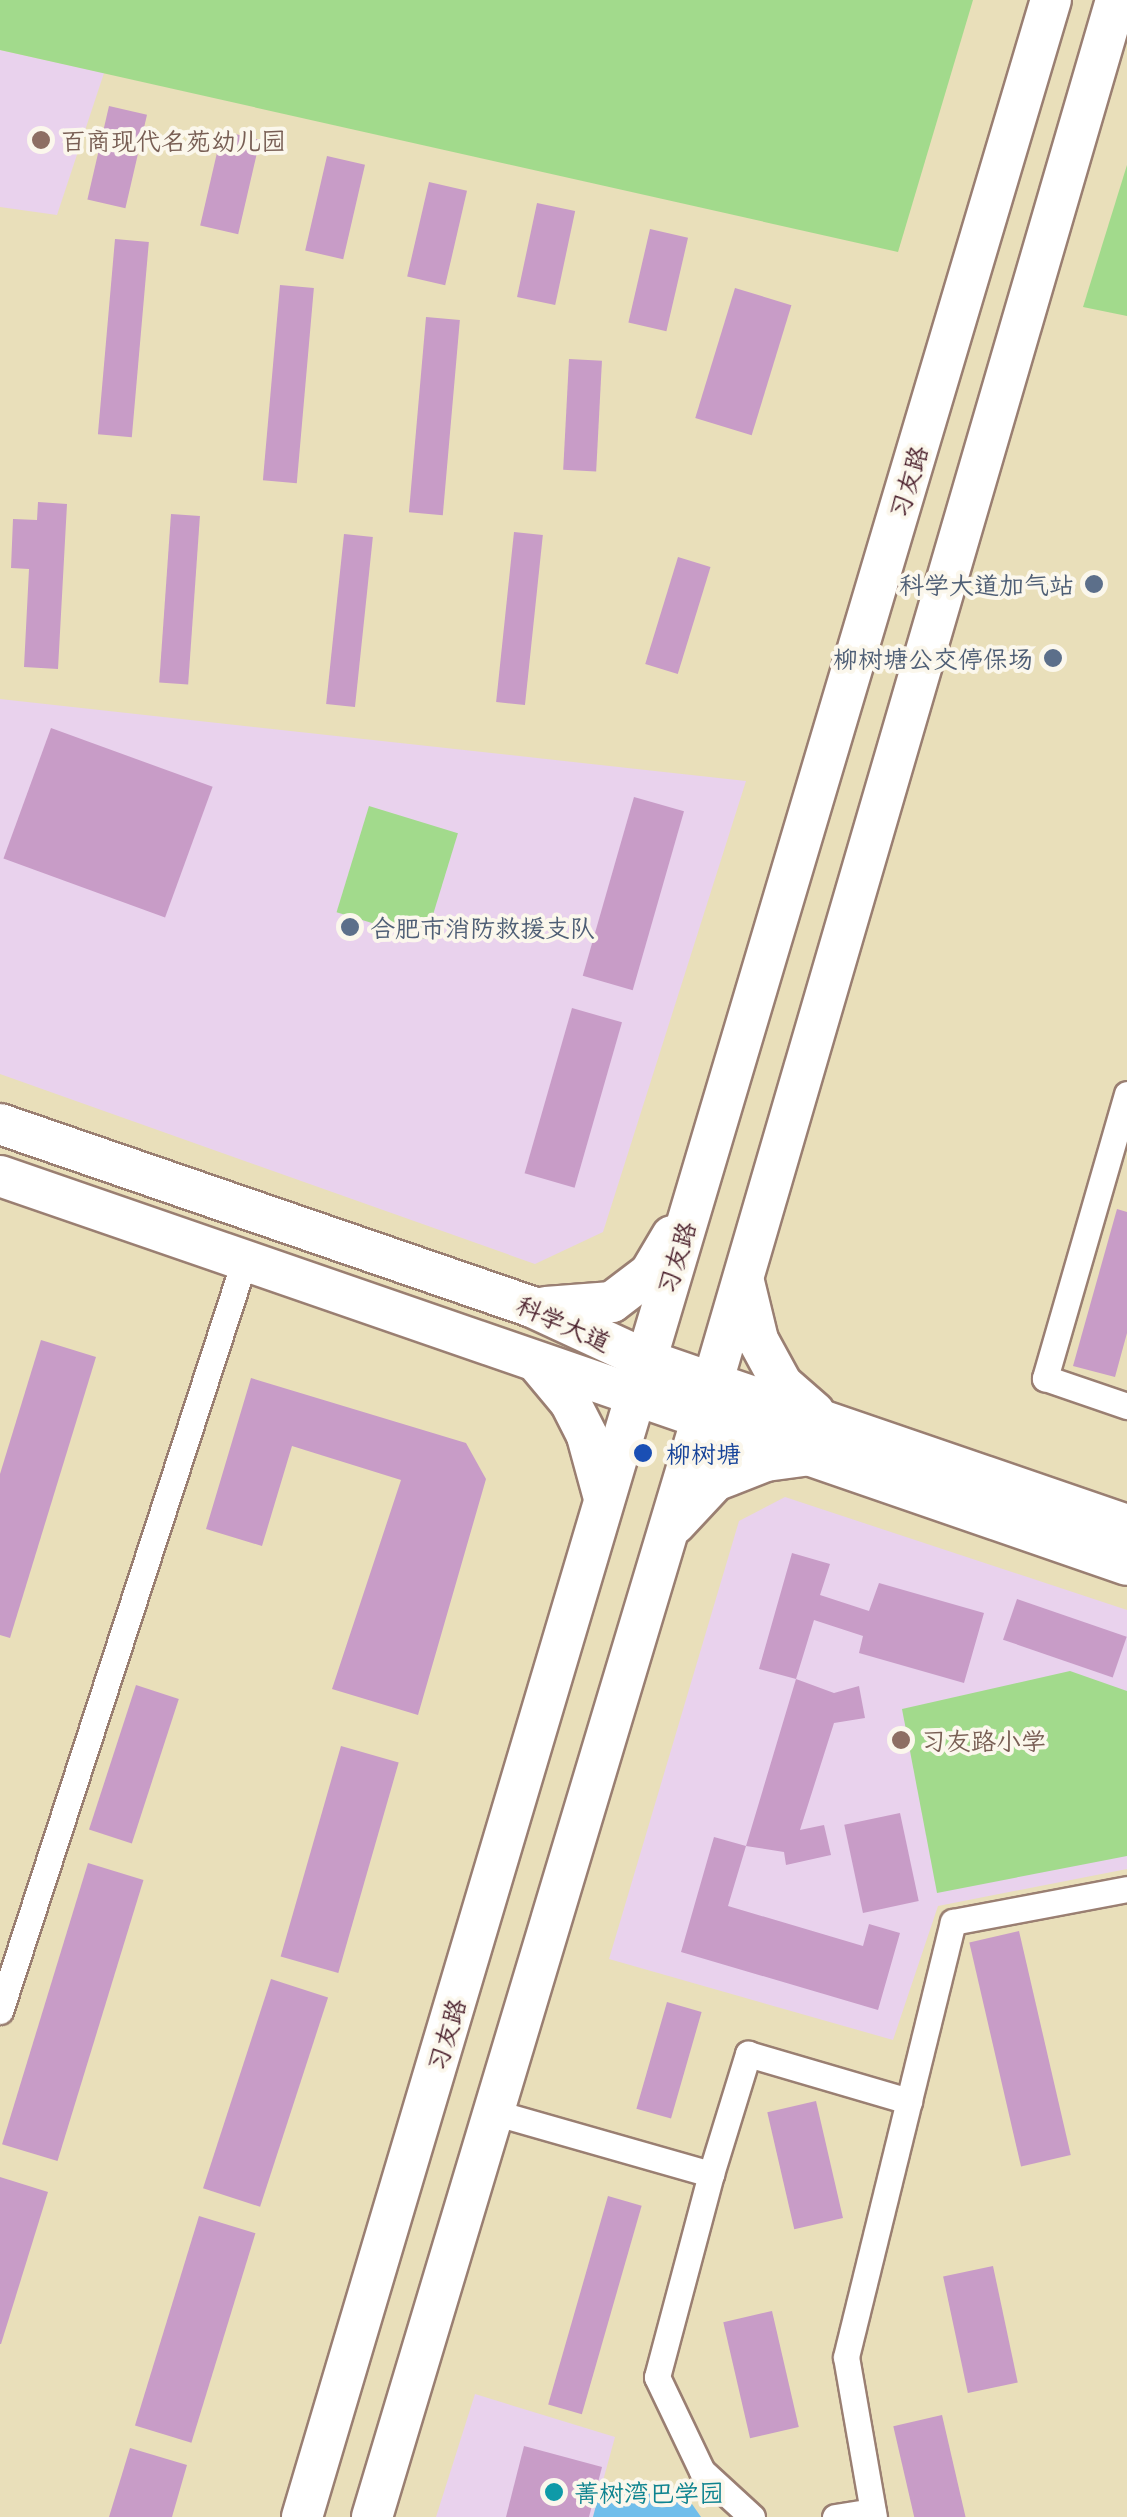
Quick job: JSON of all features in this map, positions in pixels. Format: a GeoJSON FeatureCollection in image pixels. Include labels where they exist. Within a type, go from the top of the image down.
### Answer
{"type":"FeatureCollection","features":[{"type":"Feature","properties":{"kind":"main road","name":"习友路"},"geometry":{"type":"LineString","coordinates":[[302,2517],[1051,0]]}},
{"type":"Feature","properties":{"kind":"main road"},"geometry":{"type":"LineString","coordinates":[[372,2517],[707,1400],[1116,0]]}},
{"type":"Feature","properties":{"kind":"main road","name":"科学大道"},"geometry":{"type":"LineString","coordinates":[[0,1124],[532,1307],[646,1360],[707,1400],[1127,1525]]}},
{"type":"Feature","properties":{"kind":"main road","name":"科学大道"},"geometry":{"type":"LineString","coordinates":[[0,1176],[635,1399],[707,1400]]}},
{"type":"Feature","properties":{"kind":"main road"},"geometry":{"type":"LineString","coordinates":[[532,1307],[612,1302],[650,1273],[694,1199]]}},
{"type":"Feature","properties":{"kind":"main road"},"geometry":{"type":"LineString","coordinates":[[668,1530],[715,1481],[818,1436],[758,1340],[743,1277]]}},
{"type":"Feature","properties":{"kind":"main road"},"geometry":{"type":"LineString","coordinates":[[539,1365],[570,1402],[588,1436],[605,1500]]}},
{"type":"Feature","properties":{"kind":"main road","name":"科学大道"},"geometry":{"type":"LineString","coordinates":[[818,1436],[1127,1565]]}},
{"type":"Feature","properties":{"kind":"street"},"geometry":{"type":"LineString","coordinates":[[1127,1094],[1045,1378],[1127,1406]]}},
{"type":"Feature","properties":{"kind":"street"},"geometry":{"type":"LineString","coordinates":[[0,2012],[244,1262]]}},
{"type":"Feature","properties":{"kind":"street"},"geometry":{"type":"LineString","coordinates":[[834,2517],[874,2514],[846,2357],[953,1922],[1127,1889]]}},
{"type":"Feature","properties":{"kind":"street"},"geometry":{"type":"LineString","coordinates":[[752,2517],[702,2471],[657,2377],[711,2174],[748,2054],[909,2102]]}},
{"type":"Feature","properties":{"kind":"street"},"geometry":{"type":"LineString","coordinates":[[494,2112],[711,2174]]}},
{"type":"Feature","properties":{"kind":"shaded area","name":"百商现代名苑幼儿园"},"geometry":{"type":"Polygon","coordinates":[[[0,50],[104,73],[57,215],[0,207],[0,50]]]}},
{"type":"Feature","properties":{"kind":"shaded area","name":"合肥市消防救援支队"},"geometry":{"type":"Polygon","coordinates":[[[0,699],[746,781],[603,1232],[535,1264],[0,1074],[0,699]]]}},
{"type":"Feature","properties":{"kind":"shaded area","name":"习友路小学"},"geometry":{"type":"Polygon","coordinates":[[[785,1497],[1127,1610],[1127,1869],[938,1906],[893,2040],[609,1959],[739,1521],[785,1497]]]}},
{"type":"Feature","properties":{"kind":"shaded area"},"geometry":{"type":"Polygon","coordinates":[[[475,2394],[615,2437],[593,2517],[436,2517],[475,2394]]]}},
{"type":"Feature","properties":{"kind":"green space"},"geometry":{"type":"Polygon","coordinates":[[[0,0],[973,0],[898,252],[0,50],[0,0]]]}},
{"type":"Feature","properties":{"kind":"green space"},"geometry":{"type":"Polygon","coordinates":[[[1127,165],[1127,316],[1083,307],[1127,165]]]}},
{"type":"Feature","properties":{"kind":"green space"},"geometry":{"type":"Polygon","coordinates":[[[369,806],[458,833],[425,939],[337,912],[369,806]]]}},
{"type":"Feature","properties":{"kind":"green space"},"geometry":{"type":"Polygon","coordinates":[[[1070,1671],[1127,1691],[1127,1856],[937,1893],[902,1709],[1070,1671]]]}},
{"type":"Feature","properties":{"kind":"water"},"geometry":{"type":"Polygon","coordinates":[[[602,2482],[692,2504],[701,2517],[593,2517],[602,2482]]]}},
{"type":"Feature","properties":{"kind":"building"},"geometry":{"type":"Polygon","coordinates":[[[109,106],[147,115],[125,208],[87,200],[109,106]]]}},
{"type":"Feature","properties":{"kind":"building"},"geometry":{"type":"Polygon","coordinates":[[[222,131],[260,140],[238,234],[200,226],[222,131]]]}},
{"type":"Feature","properties":{"kind":"building"},"geometry":{"type":"Polygon","coordinates":[[[327,156],[365,165],[343,259],[305,251],[327,156]]]}},
{"type":"Feature","properties":{"kind":"building"},"geometry":{"type":"Polygon","coordinates":[[[429,182],[467,191],[445,285],[407,277],[429,182]]]}},
{"type":"Feature","properties":{"kind":"building"},"geometry":{"type":"Polygon","coordinates":[[[537,203],[575,211],[555,305],[517,297],[537,203]]]}},
{"type":"Feature","properties":{"kind":"building"},"geometry":{"type":"Polygon","coordinates":[[[650,229],[688,238],[666,331],[628,323],[650,229]]]}},
{"type":"Feature","properties":{"kind":"building"},"geometry":{"type":"Polygon","coordinates":[[[115,239],[149,242],[132,437],[98,434],[115,239]]]}},
{"type":"Feature","properties":{"kind":"building"},"geometry":{"type":"Polygon","coordinates":[[[280,285],[314,288],[297,483],[263,480],[280,285]]]}},
{"type":"Feature","properties":{"kind":"building"},"geometry":{"type":"Polygon","coordinates":[[[735,288],[791,305],[752,435],[695,418],[735,288]]]}},
{"type":"Feature","properties":{"kind":"building"},"geometry":{"type":"Polygon","coordinates":[[[426,317],[460,320],[443,515],[409,512],[426,317]]]}},
{"type":"Feature","properties":{"kind":"building"},"geometry":{"type":"Polygon","coordinates":[[[569,359],[602,361],[596,472],[563,470],[569,359]]]}},
{"type":"Feature","properties":{"kind":"building"},"geometry":{"type":"Polygon","coordinates":[[[38,502],[67,504],[58,669],[24,667],[29,569],[11,568],[13,519],[37,520],[38,502]]]}},
{"type":"Feature","properties":{"kind":"building"},"geometry":{"type":"Polygon","coordinates":[[[171,514],[200,516],[188,685],[159,683],[171,514]]]}},
{"type":"Feature","properties":{"kind":"building"},"geometry":{"type":"Polygon","coordinates":[[[514,532],[543,535],[525,705],[496,702],[514,532]]]}},
{"type":"Feature","properties":{"kind":"building"},"geometry":{"type":"Polygon","coordinates":[[[344,534],[373,537],[355,707],[326,704],[344,534]]]}},
{"type":"Feature","properties":{"kind":"building"},"geometry":{"type":"Polygon","coordinates":[[[678,557],[711,567],[678,674],[645,664],[678,557]]]}},
{"type":"Feature","properties":{"kind":"building"},"geometry":{"type":"Polygon","coordinates":[[[51,728],[213,787],[165,917],[3,859],[51,728]]]}},
{"type":"Feature","properties":{"kind":"building"},"geometry":{"type":"Polygon","coordinates":[[[634,797],[684,811],[633,990],[583,976],[634,797]]]}},
{"type":"Feature","properties":{"kind":"building"},"geometry":{"type":"Polygon","coordinates":[[[572,1008],[622,1022],[575,1188],[525,1173],[572,1008]]]}},
{"type":"Feature","properties":{"kind":"building"},"geometry":{"type":"Polygon","coordinates":[[[1117,1209],[1127,1212],[1127,1333],[1115,1377],[1073,1366],[1117,1209]]]}},
{"type":"Feature","properties":{"kind":"building"},"geometry":{"type":"Polygon","coordinates":[[[41,1340],[96,1357],[10,1638],[0,1635],[0,1474],[41,1340]]]}},
{"type":"Feature","properties":{"kind":"building"},"geometry":{"type":"Polygon","coordinates":[[[251,1378],[466,1443],[486,1479],[418,1715],[332,1689],[401,1480],[292,1446],[262,1546],[206,1529],[251,1378]]]}},
{"type":"Feature","properties":{"kind":"building"},"geometry":{"type":"Polygon","coordinates":[[[792,1553],[830,1564],[820,1595],[869,1611],[879,1583],[984,1613],[964,1683],[859,1653],[863,1636],[814,1620],[796,1679],[759,1669],[792,1553]]]}},
{"type":"Feature","properties":{"kind":"building"},"geometry":{"type":"Polygon","coordinates":[[[1017,1599],[1127,1637],[1113,1677],[1003,1640],[1017,1599]]]}},
{"type":"Feature","properties":{"kind":"building"},"geometry":{"type":"Polygon","coordinates":[[[796,1679],[834,1693],[859,1686],[865,1718],[834,1723],[800,1830],[824,1825],[831,1855],[786,1865],[784,1852],[746,1846],[796,1679]]]}},
{"type":"Feature","properties":{"kind":"building"},"geometry":{"type":"Polygon","coordinates":[[[136,1685],[179,1699],[132,1843],[89,1830],[136,1685]]]}},
{"type":"Feature","properties":{"kind":"building"},"geometry":{"type":"Polygon","coordinates":[[[341,1746],[399,1763],[338,1973],[281,1957],[341,1746]]]}},
{"type":"Feature","properties":{"kind":"building"},"geometry":{"type":"Polygon","coordinates":[[[900,1813],[919,1901],[863,1913],[844,1825],[900,1813]]]}},
{"type":"Feature","properties":{"kind":"building"},"geometry":{"type":"Polygon","coordinates":[[[714,1837],[746,1846],[728,1906],[863,1946],[869,1924],[900,1933],[878,2010],[681,1952],[714,1837]]]}},
{"type":"Feature","properties":{"kind":"building"},"geometry":{"type":"Polygon","coordinates":[[[88,1863],[143,1880],[58,2161],[2,2144],[88,1863]]]}},
{"type":"Feature","properties":{"kind":"building"},"geometry":{"type":"Polygon","coordinates":[[[1019,1931],[1071,2155],[1021,2167],[969,1942],[1019,1931]]]}},
{"type":"Feature","properties":{"kind":"building"},"geometry":{"type":"Polygon","coordinates":[[[271,1979],[328,1998],[260,2207],[203,2188],[271,1979]]]}},
{"type":"Feature","properties":{"kind":"building"},"geometry":{"type":"Polygon","coordinates":[[[667,2002],[702,2012],[671,2119],[636,2109],[667,2002]]]}},
{"type":"Feature","properties":{"kind":"building"},"geometry":{"type":"Polygon","coordinates":[[[816,2101],[843,2218],[794,2229],[767,2112],[816,2101]]]}},
{"type":"Feature","properties":{"kind":"building"},"geometry":{"type":"Polygon","coordinates":[[[0,2177],[48,2192],[1,2344],[0,2344],[0,2177]]]}},
{"type":"Feature","properties":{"kind":"building"},"geometry":{"type":"Polygon","coordinates":[[[608,2196],[642,2206],[582,2414],[548,2405],[608,2196]]]}},
{"type":"Feature","properties":{"kind":"building"},"geometry":{"type":"Polygon","coordinates":[[[199,2216],[255,2233],[191,2443],[135,2425],[199,2216]]]}},
{"type":"Feature","properties":{"kind":"building"},"geometry":{"type":"Polygon","coordinates":[[[993,2266],[1018,2382],[968,2393],[943,2277],[993,2266]]]}},
{"type":"Feature","properties":{"kind":"building"},"geometry":{"type":"Polygon","coordinates":[[[772,2311],[799,2427],[750,2438],[723,2322],[772,2311]]]}},
{"type":"Feature","properties":{"kind":"building"},"geometry":{"type":"Polygon","coordinates":[[[942,2415],[966,2517],[914,2517],[893,2426],[942,2415]]]}},
{"type":"Feature","properties":{"kind":"building","name":"菁树湾巴学园"},"geometry":{"type":"Polygon","coordinates":[[[524,2446],[602,2467],[589,2517],[506,2517],[524,2446]]]}},
{"type":"Feature","properties":{"kind":"building"},"geometry":{"type":"Polygon","coordinates":[[[130,2448],[187,2465],[172,2517],[109,2517],[130,2448]]]}},
{"type":"Feature","properties":{"kind":"place","name":"百商现代名苑幼儿园"},"geometry":{"type":"Point","coordinates":[41,140]}},
{"type":"Feature","properties":{"kind":"place","name":"科学大道加气站"},"geometry":{"type":"Point","coordinates":[1094,584]}},
{"type":"Feature","properties":{"kind":"place","name":"柳树塘公交停保场"},"geometry":{"type":"Point","coordinates":[1053,658]}},
{"type":"Feature","properties":{"kind":"place","name":"合肥市消防救援支队"},"geometry":{"type":"Point","coordinates":[350,927]}},
{"type":"Feature","properties":{"kind":"place","name":"柳树塘"},"geometry":{"type":"Point","coordinates":[643,1453]}},
{"type":"Feature","properties":{"kind":"place","name":"习友路小学"},"geometry":{"type":"Point","coordinates":[901,1740]}},
{"type":"Feature","properties":{"kind":"place","name":"菁树湾巴学园"},"geometry":{"type":"Point","coordinates":[554,2492]}}]}
